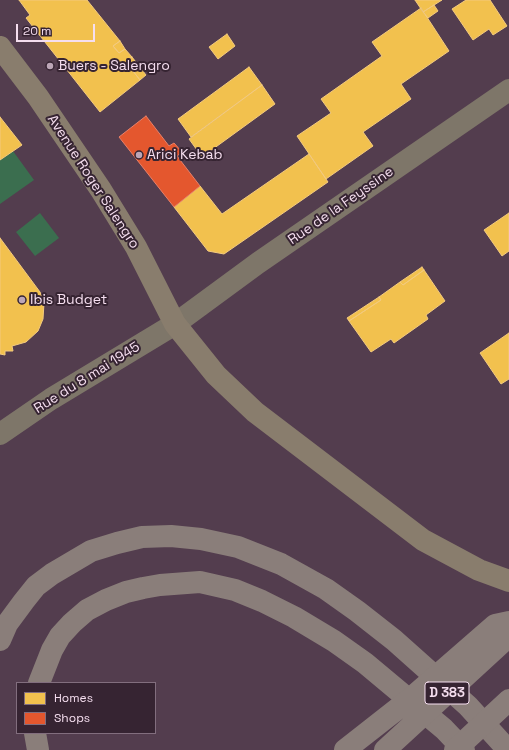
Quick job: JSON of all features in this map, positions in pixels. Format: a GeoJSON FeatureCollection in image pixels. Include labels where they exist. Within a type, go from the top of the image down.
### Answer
{"type":"FeatureCollection","features":[{"type":"Feature","properties":{"kind":"highway"},"geometry":{"type":"LineString","coordinates":[[0,640],[7,624],[36,586],[52,574],[91,551],[142,537],[171,536],[201,539],[238,547],[281,564],[326,589],[358,611],[394,640],[468,706],[508,750]]}},
{"type":"Feature","properties":{"kind":"highway"},"geometry":{"type":"LineString","coordinates":[[39,682],[52,650],[60,636],[87,610],[106,600],[126,592],[142,588],[200,582],[235,590],[262,601],[294,617],[334,641],[365,663],[444,729],[464,750]]}},
{"type":"Feature","properties":{"kind":"highway"},"geometry":{"type":"LineString","coordinates":[[345,750],[410,698],[495,625],[509,622]]}},
{"type":"Feature","properties":{"kind":"highway","name":"D 383"},"geometry":{"type":"LineString","coordinates":[[385,750],[509,636]]}},
{"type":"Feature","properties":{"kind":"highway"},"geometry":{"type":"LineString","coordinates":[[455,750],[509,700]]}},
{"type":"Feature","properties":{"kind":"highway"},"geometry":{"type":"LineString","coordinates":[[35,734],[38,750]]}},
{"type":"Feature","properties":{"kind":"main road","name":"Avenue Roger Salengro"},"geometry":{"type":"LineString","coordinates":[[0,47],[38,97],[101,190],[136,247],[175,324],[216,375],[255,412],[423,540],[479,570],[509,581]]}},
{"type":"Feature","properties":{"kind":"street","name":"Rue de la Feyssine"},"geometry":{"type":"LineString","coordinates":[[175,324],[258,263],[509,90]]}},
{"type":"Feature","properties":{"kind":"street","name":"Rue du 8 mai 1945"},"geometry":{"type":"LineString","coordinates":[[0,434],[57,396],[175,324]]}},
{"type":"Feature","properties":{"kind":"green space"},"geometry":{"type":"Polygon","coordinates":[[[13,151],[34,180],[0,204],[0,160],[13,151]]]}},
{"type":"Feature","properties":{"kind":"green space"},"geometry":{"type":"Polygon","coordinates":[[[40,213],[59,238],[35,256],[16,232],[40,213]]]}},
{"type":"Feature","properties":{"kind":"building: Homes"},"geometry":{"type":"Polygon","coordinates":[[[19,0],[87,0],[120,41],[113,46],[119,53],[125,49],[132,57],[126,62],[140,80],[100,112],[26,18],[30,15],[19,0]]]}},
{"type":"Feature","properties":{"kind":"building: Homes"},"geometry":{"type":"Polygon","coordinates":[[[415,0],[442,0],[423,12],[415,0]]]}},
{"type":"Feature","properties":{"kind":"building: Homes"},"geometry":{"type":"Polygon","coordinates":[[[466,0],[490,0],[507,26],[493,35],[489,29],[473,40],[452,9],[466,0]]]}},
{"type":"Feature","properties":{"kind":"building: Homes"},"geometry":{"type":"Polygon","coordinates":[[[434,5],[438,11],[428,18],[423,12],[434,5]]]}},
{"type":"Feature","properties":{"kind":"building: Homes"},"geometry":{"type":"Polygon","coordinates":[[[421,8],[449,51],[401,84],[411,99],[363,132],[373,146],[326,179],[297,136],[331,113],[321,99],[382,56],[372,42],[421,8]]]}},
{"type":"Feature","properties":{"kind":"building: Homes"},"geometry":{"type":"Polygon","coordinates":[[[227,34],[235,46],[218,59],[209,47],[227,34]]]}},
{"type":"Feature","properties":{"kind":"building: Homes"},"geometry":{"type":"Polygon","coordinates":[[[120,41],[125,49],[119,53],[113,46],[120,41]]]}},
{"type":"Feature","properties":{"kind":"building: Homes"},"geometry":{"type":"Polygon","coordinates":[[[132,57],[146,75],[140,80],[126,62],[132,57]]]}},
{"type":"Feature","properties":{"kind":"building: Homes"},"geometry":{"type":"Polygon","coordinates":[[[249,67],[262,85],[191,137],[178,119],[249,67]]]}},
{"type":"Feature","properties":{"kind":"building: Homes"},"geometry":{"type":"Polygon","coordinates":[[[262,85],[275,104],[202,157],[189,139],[262,85]]]}},
{"type":"Feature","properties":{"kind":"building: Homes"},"geometry":{"type":"Polygon","coordinates":[[[0,117],[22,145],[0,160],[0,117]]]}},
{"type":"Feature","properties":{"kind":"building: Homes"},"geometry":{"type":"Polygon","coordinates":[[[309,154],[328,182],[224,254],[208,251],[174,207],[200,186],[222,214],[309,154]]]}},
{"type":"Feature","properties":{"kind":"building: Homes"},"geometry":{"type":"Polygon","coordinates":[[[509,213],[509,251],[502,256],[484,230],[509,213]]]}},
{"type":"Feature","properties":{"kind":"building: Homes","name":"Ibis Budget"},"geometry":{"type":"Polygon","coordinates":[[[0,238],[40,292],[44,303],[43,319],[38,331],[26,342],[12,346],[13,351],[5,351],[5,355],[0,354],[0,238]]]}},
{"type":"Feature","properties":{"kind":"building: Homes"},"geometry":{"type":"Polygon","coordinates":[[[422,267],[424,270],[403,285],[400,282],[422,267]]]}},
{"type":"Feature","properties":{"kind":"building: Homes"},"geometry":{"type":"Polygon","coordinates":[[[424,270],[445,301],[426,315],[428,319],[394,343],[391,339],[371,352],[349,321],[381,300],[379,297],[400,282],[403,285],[424,270]]]}},
{"type":"Feature","properties":{"kind":"building: Homes"},"geometry":{"type":"Polygon","coordinates":[[[379,297],[381,300],[349,321],[347,318],[379,297]]]}},
{"type":"Feature","properties":{"kind":"building: Homes"},"geometry":{"type":"Polygon","coordinates":[[[509,333],[509,379],[501,384],[480,353],[509,333]]]}},
{"type":"Feature","properties":{"kind":"building: Shops"},"geometry":{"type":"Polygon","coordinates":[[[146,116],[169,146],[174,143],[182,152],[177,156],[200,186],[174,207],[119,137],[146,116]]]}},
{"type":"Feature","properties":{"kind":"place","name":"Buers - Salengro"},"geometry":{"type":"Point","coordinates":[50,66]}},
{"type":"Feature","properties":{"kind":"place","name":"Arici Kebab"},"geometry":{"type":"Point","coordinates":[139,155]}},
{"type":"Feature","properties":{"kind":"place","name":"Ibis Budget"},"geometry":{"type":"Point","coordinates":[22,300]}}]}
